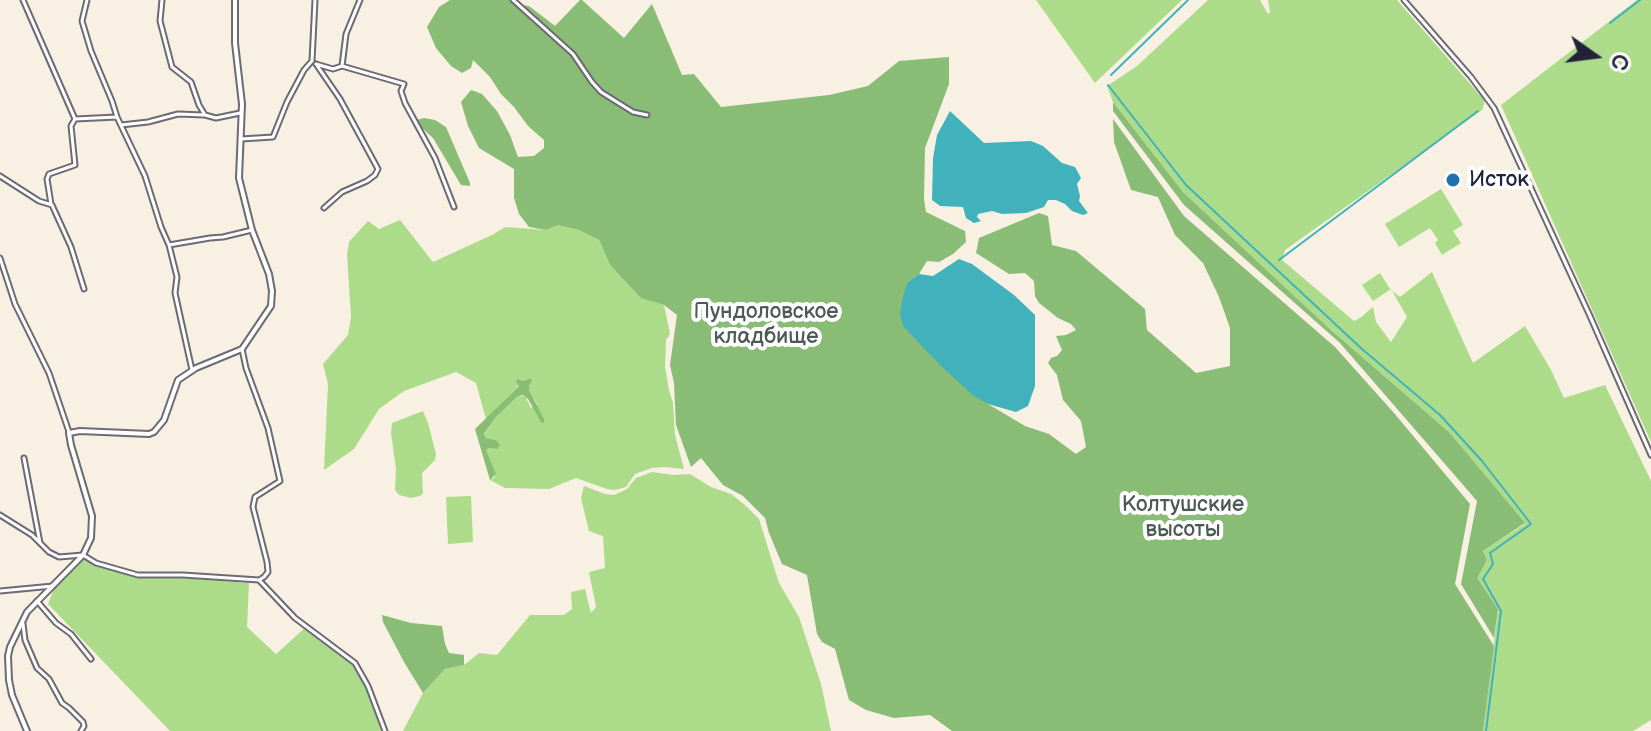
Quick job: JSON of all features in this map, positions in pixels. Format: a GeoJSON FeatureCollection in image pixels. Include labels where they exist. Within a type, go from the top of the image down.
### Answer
{"type":"FeatureCollection","features":[{"type":"Feature","properties":{"kind":"street"},"geometry":{"type":"LineString","coordinates":[[23,0],[75,119]]}},
{"type":"Feature","properties":{"kind":"street"},"geometry":{"type":"LineString","coordinates":[[87,0],[82,21],[91,51],[141,168],[169,245],[177,277],[175,293],[192,370]]}},
{"type":"Feature","properties":{"kind":"street"},"geometry":{"type":"LineString","coordinates":[[162,0],[160,21],[172,67],[191,82],[205,115]]}},
{"type":"Feature","properties":{"kind":"street"},"geometry":{"type":"LineString","coordinates":[[69,433],[154,432],[164,420],[178,380],[192,370],[242,349],[268,312],[272,301],[269,274],[252,230],[239,178],[242,113],[235,43],[235,0]]}},
{"type":"Feature","properties":{"kind":"street"},"geometry":{"type":"LineString","coordinates":[[315,0],[314,62],[340,99],[378,169],[367,181],[342,192],[324,208]]}},
{"type":"Feature","properties":{"kind":"street"},"geometry":{"type":"LineString","coordinates":[[342,66],[346,34],[360,0]]}},
{"type":"Feature","properties":{"kind":"street"},"geometry":{"type":"LineString","coordinates":[[513,0],[566,47],[601,92],[633,112],[647,115]]}},
{"type":"Feature","properties":{"kind":"street"},"geometry":{"type":"LineString","coordinates":[[1404,0],[1494,108],[1651,455]]}},
{"type":"Feature","properties":{"kind":"street"},"geometry":{"type":"LineString","coordinates":[[241,139],[273,137],[304,70],[314,62]]}},
{"type":"Feature","properties":{"kind":"street"},"geometry":{"type":"LineString","coordinates":[[314,62],[333,69],[342,66],[404,84],[401,91],[405,103],[435,158],[454,207]]}},
{"type":"Feature","properties":{"kind":"street"},"geometry":{"type":"LineString","coordinates":[[121,125],[178,114],[216,118],[242,113]]}},
{"type":"Feature","properties":{"kind":"street"},"geometry":{"type":"LineString","coordinates":[[75,119],[117,117]]}},
{"type":"Feature","properties":{"kind":"street"},"geometry":{"type":"LineString","coordinates":[[75,119],[71,126],[75,165],[49,174],[47,179],[51,204],[71,247],[84,289]]}},
{"type":"Feature","properties":{"kind":"street"},"geometry":{"type":"LineString","coordinates":[[0,176],[39,201],[51,204]]}},
{"type":"Feature","properties":{"kind":"street"},"geometry":{"type":"LineString","coordinates":[[169,245],[252,230]]}},
{"type":"Feature","properties":{"kind":"street"},"geometry":{"type":"LineString","coordinates":[[0,258],[15,304],[49,373],[92,516],[88,548],[37,601],[14,636],[8,656],[9,684],[27,731]]}},
{"type":"Feature","properties":{"kind":"street"},"geometry":{"type":"LineString","coordinates":[[242,349],[268,428],[280,481],[255,497],[253,507],[268,572],[259,580]]}},
{"type":"Feature","properties":{"kind":"street"},"geometry":{"type":"LineString","coordinates":[[24,458],[40,543]]}},
{"type":"Feature","properties":{"kind":"street"},"geometry":{"type":"LineString","coordinates":[[0,515],[59,557],[83,555],[96,563],[138,575],[259,580],[295,618],[355,663],[368,686],[385,731]]}},
{"type":"Feature","properties":{"kind":"street"},"geometry":{"type":"LineString","coordinates":[[0,591],[53,586]]}},
{"type":"Feature","properties":{"kind":"street"},"geometry":{"type":"LineString","coordinates":[[37,601],[91,659]]}},
{"type":"Feature","properties":{"kind":"street"},"geometry":{"type":"LineString","coordinates":[[22,620],[25,640],[37,668],[49,679],[62,703],[83,722],[81,731]]}},
{"type":"Feature","properties":{"kind":"street"},"geometry":{"type":"LineString","coordinates":[[0,685],[9,684]]}},
{"type":"Feature","properties":{"kind":"green space"},"geometry":{"type":"Polygon","coordinates":[[[450,0],[510,0],[529,6],[555,26],[582,0],[624,38],[652,4],[682,75],[694,74],[721,107],[829,95],[868,86],[899,61],[949,57],[949,84],[925,148],[924,199],[926,212],[965,231],[966,242],[939,262],[927,261],[919,274],[908,282],[988,404],[1025,426],[1049,434],[1076,454],[1086,447],[1081,421],[1063,400],[1057,375],[1048,363],[1062,350],[1056,336],[1076,330],[1039,303],[1034,281],[1025,273],[1009,274],[976,253],[979,238],[1039,213],[1048,216],[1052,245],[1076,251],[1145,309],[1147,330],[1196,373],[1230,366],[1230,328],[1203,263],[1175,235],[1158,197],[1131,190],[1114,142],[1113,119],[1184,216],[1335,347],[1470,504],[1455,584],[1494,646],[1483,731],[952,731],[930,715],[894,718],[866,710],[849,700],[835,649],[822,642],[817,634],[807,575],[782,564],[765,518],[743,496],[723,485],[701,458],[691,467],[676,425],[670,365],[677,315],[664,305],[641,298],[610,265],[599,240],[579,230],[558,225],[546,230],[529,227],[519,214],[514,198],[514,169],[479,148],[461,102],[471,90],[482,94],[497,111],[518,157],[534,156],[544,148],[544,140],[528,126],[473,60],[471,68],[462,73],[451,66],[436,48],[427,27],[439,7],[450,0]]]}},
{"type":"Feature","properties":{"kind":"green space"},"geometry":{"type":"Polygon","coordinates":[[[1036,0],[1182,0],[1095,83],[1036,0]]]}},
{"type":"Feature","properties":{"kind":"green space"},"geometry":{"type":"Polygon","coordinates":[[[1208,0],[1260,0],[1268,14],[1268,0],[1397,0],[1485,101],[1482,110],[1285,250],[1282,260],[1354,321],[1373,307],[1376,322],[1391,342],[1407,317],[1392,290],[1400,297],[1432,272],[1473,363],[1525,326],[1564,398],[1605,385],[1651,481],[1651,720],[1633,731],[1483,731],[1498,609],[1476,578],[1487,560],[1483,551],[1525,524],[1449,432],[1332,331],[1183,192],[1113,102],[1107,86],[1137,66],[1208,0]]]}},
{"type":"Feature","properties":{"kind":"green space"},"geometry":{"type":"Polygon","coordinates":[[[1637,0],[1651,0],[1651,442],[1501,105],[1637,0]]]}},
{"type":"Feature","properties":{"kind":"green space"},"geometry":{"type":"Polygon","coordinates":[[[1113,102],[1183,192],[1332,331],[1449,432],[1525,523],[1483,551],[1487,560],[1477,578],[1498,609],[1494,638],[1461,584],[1477,501],[1340,343],[1184,205],[1113,111],[1113,102]]]}},
{"type":"Feature","properties":{"kind":"green space"},"geometry":{"type":"Polygon","coordinates":[[[424,118],[446,127],[470,186],[461,185],[433,138],[420,126],[417,120],[424,118]]]}},
{"type":"Feature","properties":{"kind":"green space"},"geometry":{"type":"Polygon","coordinates":[[[1441,189],[1463,225],[1453,231],[1461,243],[1442,255],[1435,243],[1438,240],[1430,228],[1399,247],[1385,224],[1441,189]]]}},
{"type":"Feature","properties":{"kind":"green space"},"geometry":{"type":"Polygon","coordinates":[[[400,220],[433,262],[505,227],[546,230],[558,225],[579,230],[599,240],[610,265],[641,297],[664,305],[670,334],[666,340],[665,367],[673,403],[675,435],[684,469],[652,468],[635,474],[626,487],[615,490],[576,478],[549,489],[505,488],[490,480],[495,477],[486,450],[497,449],[496,440],[484,435],[496,417],[517,397],[525,396],[531,408],[537,404],[529,390],[531,378],[523,381],[486,419],[476,383],[456,372],[404,391],[379,409],[354,449],[324,470],[328,384],[323,364],[348,335],[351,317],[349,242],[368,221],[379,229],[400,220]]]}},
{"type":"Feature","properties":{"kind":"green space"},"geometry":{"type":"Polygon","coordinates":[[[1380,273],[1390,289],[1373,301],[1362,285],[1380,273]]]}},
{"type":"Feature","properties":{"kind":"green space"},"geometry":{"type":"Polygon","coordinates":[[[531,378],[529,390],[544,423],[523,395],[496,417],[484,434],[500,445],[497,449],[486,450],[496,474],[490,480],[475,429],[519,386],[517,379],[523,381],[531,378]]]}},
{"type":"Feature","properties":{"kind":"green space"},"geometry":{"type":"Polygon","coordinates":[[[423,411],[436,454],[435,460],[422,473],[423,493],[411,498],[399,495],[395,490],[392,423],[423,411]]]}},
{"type":"Feature","properties":{"kind":"green space"},"geometry":{"type":"Polygon","coordinates":[[[652,472],[690,474],[711,487],[731,494],[759,519],[779,583],[799,617],[821,684],[831,731],[403,731],[423,693],[445,669],[464,665],[479,653],[497,655],[530,615],[564,615],[572,609],[571,592],[585,589],[591,613],[596,607],[589,572],[605,568],[603,536],[589,531],[581,498],[584,486],[614,495],[627,489],[636,478],[652,472]]]}},
{"type":"Feature","properties":{"kind":"green space"},"geometry":{"type":"Polygon","coordinates":[[[471,496],[473,542],[448,544],[446,497],[471,496]]]}},
{"type":"Feature","properties":{"kind":"green space"},"geometry":{"type":"Polygon","coordinates":[[[84,558],[127,574],[249,583],[247,627],[276,654],[305,628],[326,642],[352,664],[366,687],[381,731],[170,731],[48,604],[53,591],[84,558]]]}},
{"type":"Feature","properties":{"kind":"green space"},"geometry":{"type":"Polygon","coordinates":[[[382,615],[411,623],[442,626],[449,653],[464,655],[464,665],[445,669],[423,693],[382,615]]]}},
{"type":"Feature","properties":{"kind":"water"},"geometry":{"type":"Polygon","coordinates":[[[950,111],[984,143],[1031,141],[1043,146],[1062,163],[1075,167],[1081,178],[1077,184],[1079,201],[1088,213],[1083,215],[1056,200],[1048,200],[1044,207],[1026,213],[1002,214],[992,211],[978,214],[981,221],[974,223],[966,218],[963,207],[940,206],[932,200],[933,158],[937,135],[950,111]]]}},
{"type":"Feature","properties":{"kind":"water"},"geometry":{"type":"Polygon","coordinates":[[[959,259],[972,264],[1035,315],[1035,386],[1028,406],[1016,412],[988,404],[974,396],[903,326],[900,314],[908,282],[919,274],[933,276],[959,259]]]}},
{"type":"Feature","properties":{"kind":"waterway"},"geometry":{"type":"LineString","coordinates":[[1111,75],[1188,0]]}},
{"type":"Feature","properties":{"kind":"waterway"},"geometry":{"type":"LineString","coordinates":[[1610,23],[1640,0]]}},
{"type":"Feature","properties":{"kind":"waterway"},"geometry":{"type":"LineString","coordinates":[[1108,85],[1186,185],[1362,349],[1440,415],[1482,461],[1531,524],[1490,553],[1493,564],[1483,579],[1501,611],[1486,731]]}},
{"type":"Feature","properties":{"kind":"waterway"},"geometry":{"type":"LineString","coordinates":[[1279,260],[1478,111]]}},
{"type":"Feature","properties":{"kind":"place","name":"Исток"},"geometry":{"type":"Point","coordinates":[1453,180]}},
{"type":"Feature","properties":{"kind":"park label","name":"Пундоловское кладбище"},"geometry":{"type":"Point","coordinates":[766,324]}},
{"type":"Feature","properties":{"kind":"park label","name":"Колтушские высоты"},"geometry":{"type":"Point","coordinates":[1183,518]}}]}
